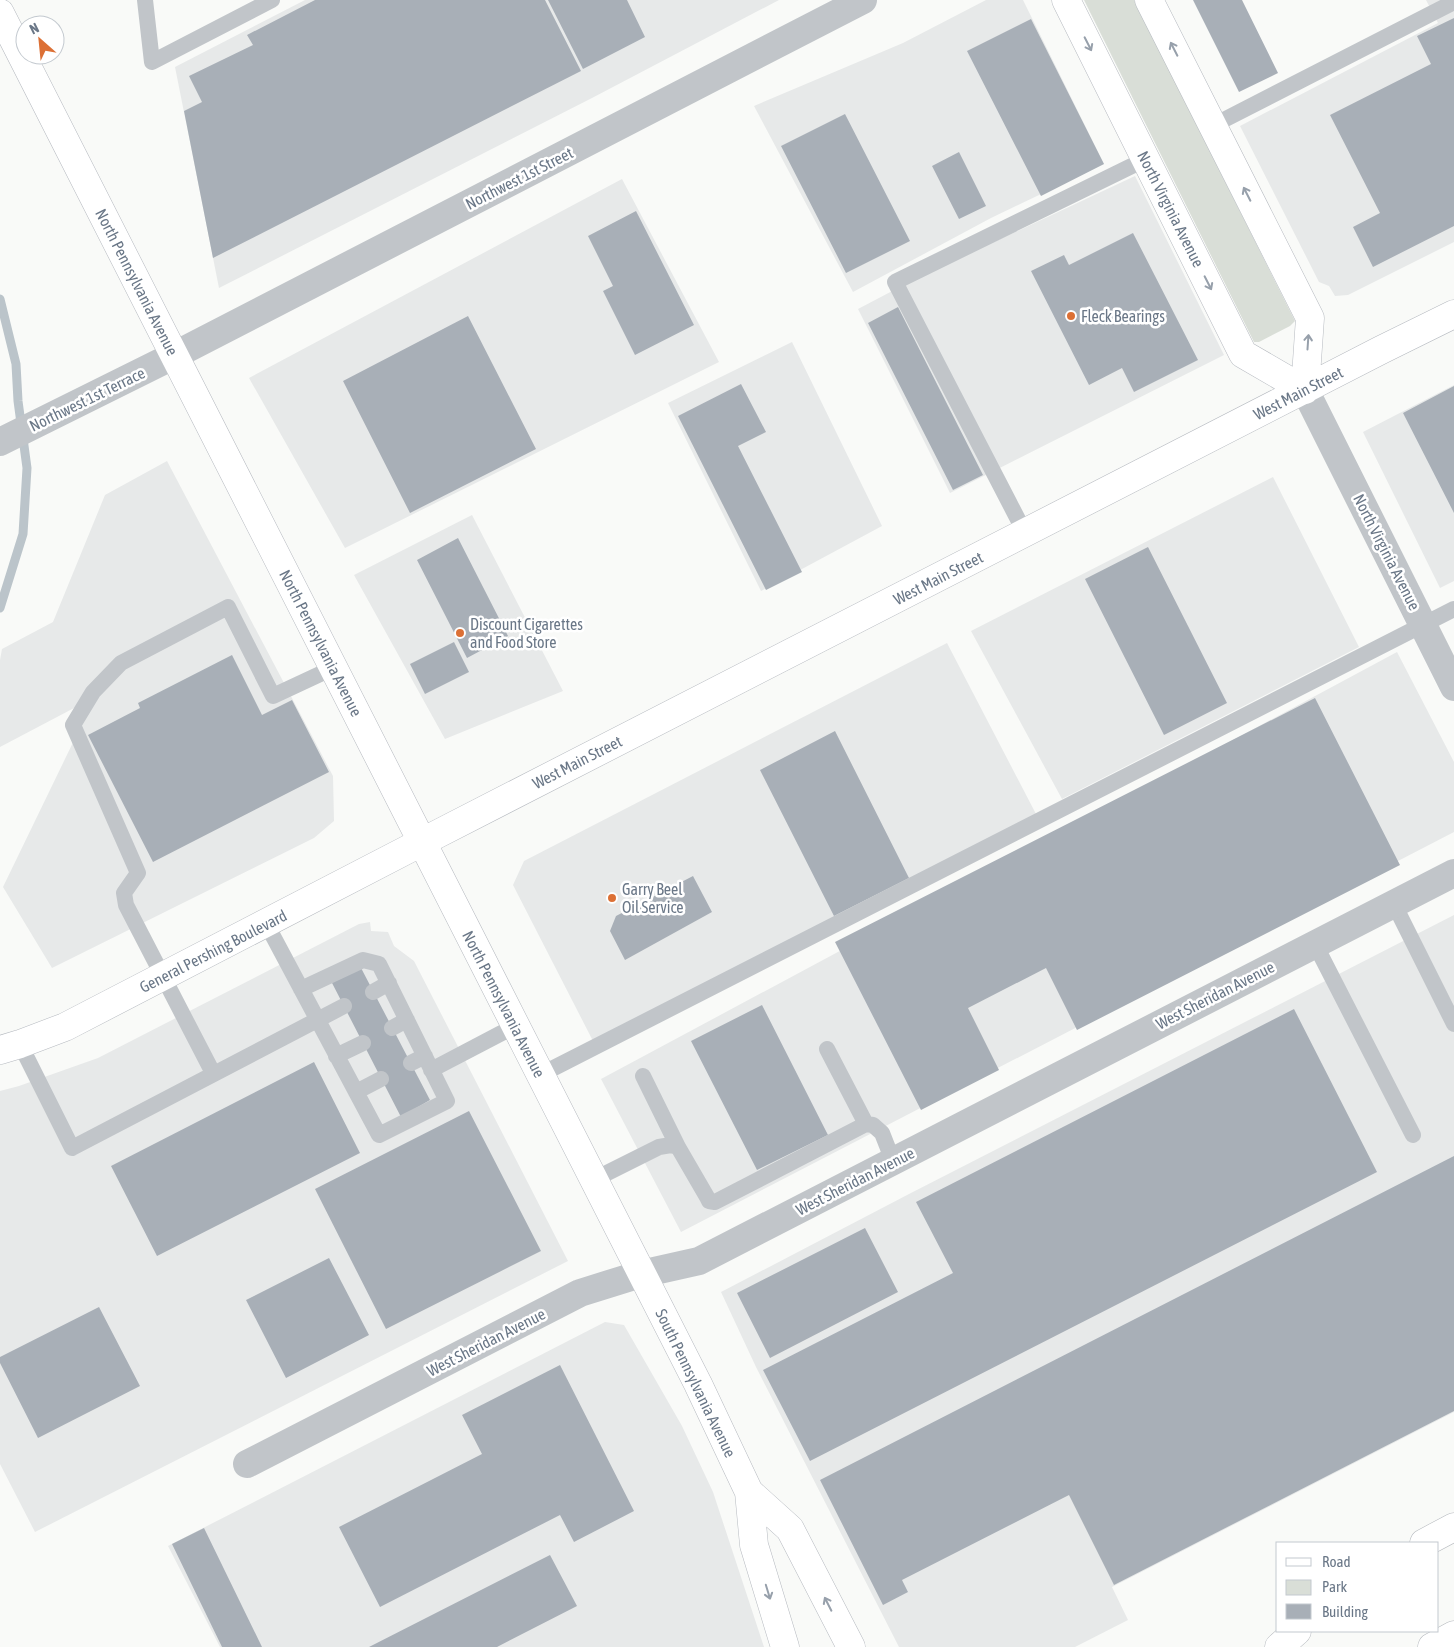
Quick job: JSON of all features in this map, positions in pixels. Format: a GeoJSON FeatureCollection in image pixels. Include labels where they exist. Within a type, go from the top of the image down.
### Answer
{"type":"FeatureCollection","features":[{"type":"Feature","properties":{"kind":"main road","name":"North Virginia Avenue"},"geometry":{"type":"LineString","coordinates":[[1066,0],[1243,354],[1304,390]]}},
{"type":"Feature","properties":{"kind":"main road"},"geometry":{"type":"LineString","coordinates":[[1149,0],[1310,318],[1304,390]]}},
{"type":"Feature","properties":{"kind":"main road","name":"North Pennsylvania Avenue"},"geometry":{"type":"LineString","coordinates":[[0,13],[641,1274]]}},
{"type":"Feature","properties":{"kind":"main road","name":"West Main Street"},"geometry":{"type":"LineString","coordinates":[[422,842],[1454,314]]}},
{"type":"Feature","properties":{"kind":"main road","name":"General Pershing Boulevard"},"geometry":{"type":"LineString","coordinates":[[10,1047],[65,1027],[422,842]]}},
{"type":"Feature","properties":{"kind":"main road","name":"South Pennsylvania Avenue"},"geometry":{"type":"LineString","coordinates":[[641,1274],[698,1384],[749,1492],[754,1546],[786,1647]]}},
{"type":"Feature","properties":{"kind":"main road","name":"South Pennsylvania Avenue"},"geometry":{"type":"LineString","coordinates":[[749,1492],[790,1530],[851,1647]]}},
{"type":"Feature","properties":{"kind":"main road"},"geometry":{"type":"LineString","coordinates":[[1426,1542],[1454,1527]]}},
{"type":"Feature","properties":{"kind":"main road"},"geometry":{"type":"LineString","coordinates":[[1279,1647],[1297,1632]]}},
{"type":"Feature","properties":{"kind":"main road"},"geometry":{"type":"LineString","coordinates":[[1432,1647],[1454,1635]]}},
{"type":"Feature","properties":{"kind":"street","name":"Northwest 1st Street"},"geometry":{"type":"LineString","coordinates":[[175,355],[863,0]]}},
{"type":"Feature","properties":{"kind":"street","name":"Northwest 1st Terrace"},"geometry":{"type":"LineString","coordinates":[[0,442],[175,355]]}},
{"type":"Feature","properties":{"kind":"street","name":"North Virginia Avenue"},"geometry":{"type":"LineString","coordinates":[[1304,390],[1454,687]]}},
{"type":"Feature","properties":{"kind":"street","name":"West Sheridan Avenue"},"geometry":{"type":"LineString","coordinates":[[247,1464],[580,1293],[641,1274],[700,1261],[1454,873]]}},
{"type":"Feature","properties":{"kind":"lane"},"geometry":{"type":"LineString","coordinates":[[145,0],[152,62],[272,0]]}},
{"type":"Feature","properties":{"kind":"lane"},"geometry":{"type":"LineString","coordinates":[[1212,126],[1454,2]]}},
{"type":"Feature","properties":{"kind":"lane"},"geometry":{"type":"LineString","coordinates":[[1025,533],[895,282],[1146,158]]}},
{"type":"Feature","properties":{"kind":"lane"},"geometry":{"type":"LineString","coordinates":[[214,1073],[126,905],[124,894],[138,873],[73,726],[93,692],[121,663],[228,607],[273,696],[334,668]]}},
{"type":"Feature","properties":{"kind":"lane"},"geometry":{"type":"LineString","coordinates":[[540,1075],[1454,609]]}},
{"type":"Feature","properties":{"kind":"lane"},"geometry":{"type":"LineString","coordinates":[[1394,904],[1454,1024]]}},
{"type":"Feature","properties":{"kind":"lane"},"geometry":{"type":"LineString","coordinates":[[266,924],[379,1135],[447,1101],[422,1063],[407,1020],[379,964],[363,960],[301,989]]}},
{"type":"Feature","properties":{"kind":"lane"},"geometry":{"type":"LineString","coordinates":[[1316,944],[1413,1136]]}},
{"type":"Feature","properties":{"kind":"lane"},"geometry":{"type":"LineString","coordinates":[[373,992],[389,983]]}},
{"type":"Feature","properties":{"kind":"lane"},"geometry":{"type":"LineString","coordinates":[[10,1047],[72,1148],[344,1006]]}},
{"type":"Feature","properties":{"kind":"lane"},"geometry":{"type":"LineString","coordinates":[[392,1028],[407,1020]]}},
{"type":"Feature","properties":{"kind":"lane"},"geometry":{"type":"LineString","coordinates":[[422,1063],[515,1026]]}},
{"type":"Feature","properties":{"kind":"lane"},"geometry":{"type":"LineString","coordinates":[[336,1056],[363,1043]]}},
{"type":"Feature","properties":{"kind":"lane"},"geometry":{"type":"LineString","coordinates":[[827,1049],[866,1124]]}},
{"type":"Feature","properties":{"kind":"lane"},"geometry":{"type":"LineString","coordinates":[[643,1076],[678,1147],[710,1201],[715,1202],[866,1124],[873,1125],[882,1133],[893,1161]]}},
{"type":"Feature","properties":{"kind":"lane"},"geometry":{"type":"LineString","coordinates":[[356,1092],[381,1078]]}},
{"type":"Feature","properties":{"kind":"lane"},"geometry":{"type":"LineString","coordinates":[[594,1180],[659,1147],[671,1145],[678,1147]]}},
{"type":"Feature","properties":{"kind":"shaded area"},"geometry":{"type":"Polygon","coordinates":[[[305,0],[779,0],[592,98],[219,288],[175,67],[305,0]]]}},
{"type":"Feature","properties":{"kind":"shaded area"},"geometry":{"type":"Polygon","coordinates":[[[986,0],[1023,0],[1104,164],[991,218],[853,292],[754,106],[903,43],[986,0]]]}},
{"type":"Feature","properties":{"kind":"shaded area"},"geometry":{"type":"Polygon","coordinates":[[[1426,0],[1454,0],[1454,242],[1348,295],[1335,296],[1329,286],[1319,282],[1240,126],[1438,23],[1426,0]]]}},
{"type":"Feature","properties":{"kind":"shaded area","name":"Fleck Bearings"},"geometry":{"type":"Polygon","coordinates":[[[1135,176],[1224,355],[950,493],[858,309],[917,278],[1135,176]]]}},
{"type":"Feature","properties":{"kind":"shaded area"},"geometry":{"type":"Polygon","coordinates":[[[622,179],[719,362],[345,548],[249,378],[622,179]]]}},
{"type":"Feature","properties":{"kind":"shaded area"},"geometry":{"type":"Polygon","coordinates":[[[792,342],[882,526],[761,591],[668,403],[792,342]]]}},
{"type":"Feature","properties":{"kind":"shaded area"},"geometry":{"type":"Polygon","coordinates":[[[1454,385],[1454,581],[1440,588],[1363,432],[1454,385]]]}},
{"type":"Feature","properties":{"kind":"shaded area"},"geometry":{"type":"Polygon","coordinates":[[[167,461],[333,776],[334,821],[314,838],[52,968],[3,887],[95,697],[0,747],[0,660],[2,649],[53,622],[105,495],[167,461]]]}},
{"type":"Feature","properties":{"kind":"shaded area"},"geometry":{"type":"Polygon","coordinates":[[[1273,477],[1359,647],[1062,799],[971,631],[1273,477]]]}},
{"type":"Feature","properties":{"kind":"shaded area","name":"Discount Cigarettes and Food Store"},"geometry":{"type":"Polygon","coordinates":[[[472,515],[563,691],[445,739],[354,575],[472,515]]]}},
{"type":"Feature","properties":{"kind":"shaded area"},"geometry":{"type":"Polygon","coordinates":[[[947,643],[1036,814],[593,1041],[513,885],[524,861],[947,643]]]}},
{"type":"Feature","properties":{"kind":"shaded area"},"geometry":{"type":"Polygon","coordinates":[[[1397,652],[1454,762],[1454,832],[681,1232],[601,1079],[1397,652]]]}},
{"type":"Feature","properties":{"kind":"shaded area"},"geometry":{"type":"Polygon","coordinates":[[[1454,915],[1454,1412],[1112,1587],[1128,1620],[1075,1647],[899,1647],[756,1367],[721,1292],[1454,915]]]}},
{"type":"Feature","properties":{"kind":"shaded area"},"geometry":{"type":"Polygon","coordinates":[[[370,922],[371,931],[388,932],[394,946],[414,961],[568,1261],[35,1532],[0,1464],[0,1091],[98,1058],[359,924],[370,922]]]}},
{"type":"Feature","properties":{"kind":"shaded area"},"geometry":{"type":"Polygon","coordinates":[[[605,1322],[624,1325],[682,1426],[713,1492],[764,1647],[220,1647],[168,1546],[605,1322]]]}},
{"type":"Feature","properties":{"kind":"green space"},"geometry":{"type":"Polygon","coordinates":[[[1084,0],[1134,0],[1295,321],[1290,326],[1259,342],[1254,342],[1084,0]]]}},
{"type":"Feature","properties":{"kind":"building"},"geometry":{"type":"Polygon","coordinates":[[[315,0],[545,0],[581,71],[213,258],[184,111],[202,102],[189,76],[253,45],[247,35],[315,0]]]}},
{"type":"Feature","properties":{"kind":"building"},"geometry":{"type":"Polygon","coordinates":[[[548,0],[627,0],[645,37],[583,69],[548,0]]]}},
{"type":"Feature","properties":{"kind":"building"},"geometry":{"type":"Polygon","coordinates":[[[1193,0],[1242,0],[1278,73],[1239,92],[1193,0]]]}},
{"type":"Feature","properties":{"kind":"building"},"geometry":{"type":"Polygon","coordinates":[[[1454,18],[1454,226],[1373,267],[1353,227],[1380,213],[1330,115],[1431,64],[1417,36],[1454,18]]]}},
{"type":"Feature","properties":{"kind":"building"},"geometry":{"type":"Polygon","coordinates":[[[1031,19],[1104,164],[1041,196],[967,51],[1031,19]]]}},
{"type":"Feature","properties":{"kind":"building"},"geometry":{"type":"Polygon","coordinates":[[[845,114],[910,241],[846,273],[781,146],[845,114]]]}},
{"type":"Feature","properties":{"kind":"building"},"geometry":{"type":"Polygon","coordinates":[[[959,152],[986,206],[959,219],[932,166],[959,152]]]}},
{"type":"Feature","properties":{"kind":"building"},"geometry":{"type":"Polygon","coordinates":[[[636,211],[694,325],[635,355],[603,291],[613,286],[588,236],[636,211]]]}},
{"type":"Feature","properties":{"kind":"building"},"geometry":{"type":"Polygon","coordinates":[[[1133,233],[1198,360],[1134,392],[1122,368],[1089,385],[1031,271],[1064,255],[1069,265],[1133,233]]]}},
{"type":"Feature","properties":{"kind":"building"},"geometry":{"type":"Polygon","coordinates":[[[898,307],[983,475],[953,490],[868,323],[898,307]]]}},
{"type":"Feature","properties":{"kind":"building"},"geometry":{"type":"Polygon","coordinates":[[[468,316],[536,449],[410,513],[343,381],[468,316]]]}},
{"type":"Feature","properties":{"kind":"building"},"geometry":{"type":"Polygon","coordinates":[[[741,384],[766,432],[738,446],[802,572],[766,590],[678,416],[741,384]]]}},
{"type":"Feature","properties":{"kind":"building"},"geometry":{"type":"Polygon","coordinates":[[[1454,386],[1454,513],[1403,413],[1454,386]]]}},
{"type":"Feature","properties":{"kind":"building"},"geometry":{"type":"Polygon","coordinates":[[[458,538],[508,636],[467,658],[417,560],[458,538]]]}},
{"type":"Feature","properties":{"kind":"building"},"geometry":{"type":"Polygon","coordinates":[[[1148,547],[1227,703],[1164,735],[1085,579],[1148,547]]]}},
{"type":"Feature","properties":{"kind":"building"},"geometry":{"type":"Polygon","coordinates":[[[454,642],[469,672],[425,694],[410,664],[454,642]]]}},
{"type":"Feature","properties":{"kind":"building"},"geometry":{"type":"Polygon","coordinates":[[[232,655],[262,715],[292,700],[329,772],[153,862],[88,735],[140,708],[138,703],[232,655]]]}},
{"type":"Feature","properties":{"kind":"building"},"geometry":{"type":"Polygon","coordinates":[[[1315,698],[1400,865],[1077,1030],[1046,968],[968,1008],[999,1070],[921,1110],[835,942],[1315,698]]]}},
{"type":"Feature","properties":{"kind":"building"},"geometry":{"type":"Polygon","coordinates":[[[835,731],[909,878],[834,916],[760,770],[835,731]]]}},
{"type":"Feature","properties":{"kind":"building"},"geometry":{"type":"Polygon","coordinates":[[[693,876],[712,912],[625,960],[610,931],[616,916],[693,876]]]}},
{"type":"Feature","properties":{"kind":"building"},"geometry":{"type":"Polygon","coordinates":[[[360,966],[430,1100],[401,1117],[331,981],[360,966]]]}},
{"type":"Feature","properties":{"kind":"building"},"geometry":{"type":"Polygon","coordinates":[[[762,1005],[828,1135],[757,1170],[691,1041],[762,1005]]]}},
{"type":"Feature","properties":{"kind":"building"},"geometry":{"type":"Polygon","coordinates":[[[1294,1009],[1377,1172],[810,1461],[763,1370],[953,1273],[916,1202],[1294,1009]]]}},
{"type":"Feature","properties":{"kind":"building"},"geometry":{"type":"Polygon","coordinates":[[[314,1062],[360,1153],[157,1256],[111,1166],[314,1062]]]}},
{"type":"Feature","properties":{"kind":"building"},"geometry":{"type":"Polygon","coordinates":[[[469,1111],[541,1251],[386,1329],[315,1189],[469,1111]]]}},
{"type":"Feature","properties":{"kind":"building"},"geometry":{"type":"Polygon","coordinates":[[[1454,1156],[1454,1411],[1114,1585],[1069,1495],[902,1580],[908,1592],[883,1605],[820,1480],[1454,1156]]]}},
{"type":"Feature","properties":{"kind":"building"},"geometry":{"type":"Polygon","coordinates":[[[865,1228],[898,1292],[770,1358],[737,1293],[865,1228]]]}},
{"type":"Feature","properties":{"kind":"building"},"geometry":{"type":"Polygon","coordinates":[[[329,1258],[369,1335],[286,1378],[246,1300],[329,1258]]]}},
{"type":"Feature","properties":{"kind":"building"},"geometry":{"type":"Polygon","coordinates":[[[99,1307],[140,1386],[38,1438],[0,1363],[0,1357],[99,1307]]]}},
{"type":"Feature","properties":{"kind":"building"},"geometry":{"type":"Polygon","coordinates":[[[560,1365],[634,1511],[574,1542],[560,1515],[380,1607],[339,1527],[482,1454],[462,1415],[560,1365]]]}},
{"type":"Feature","properties":{"kind":"building"},"geometry":{"type":"Polygon","coordinates":[[[204,1528],[262,1647],[222,1647],[172,1544],[204,1528]]]}},
{"type":"Feature","properties":{"kind":"building"},"geometry":{"type":"Polygon","coordinates":[[[550,1555],[577,1606],[497,1647],[369,1647],[550,1555]]]}},
{"type":"Feature","properties":{"kind":"waterway"},"geometry":{"type":"LineString","coordinates":[[0,299],[16,364],[18,401],[27,468],[23,534],[0,608]]}},
{"type":"Feature","properties":{"kind":"place","name":"Fleck Bearings"},"geometry":{"type":"Point","coordinates":[1071,316]}},
{"type":"Feature","properties":{"kind":"place","name":"Discount Cigarettes and Food Store"},"geometry":{"type":"Point","coordinates":[460,633]}},
{"type":"Feature","properties":{"kind":"place","name":"Garry Beel Oil Service"},"geometry":{"type":"Point","coordinates":[612,898]}}]}
